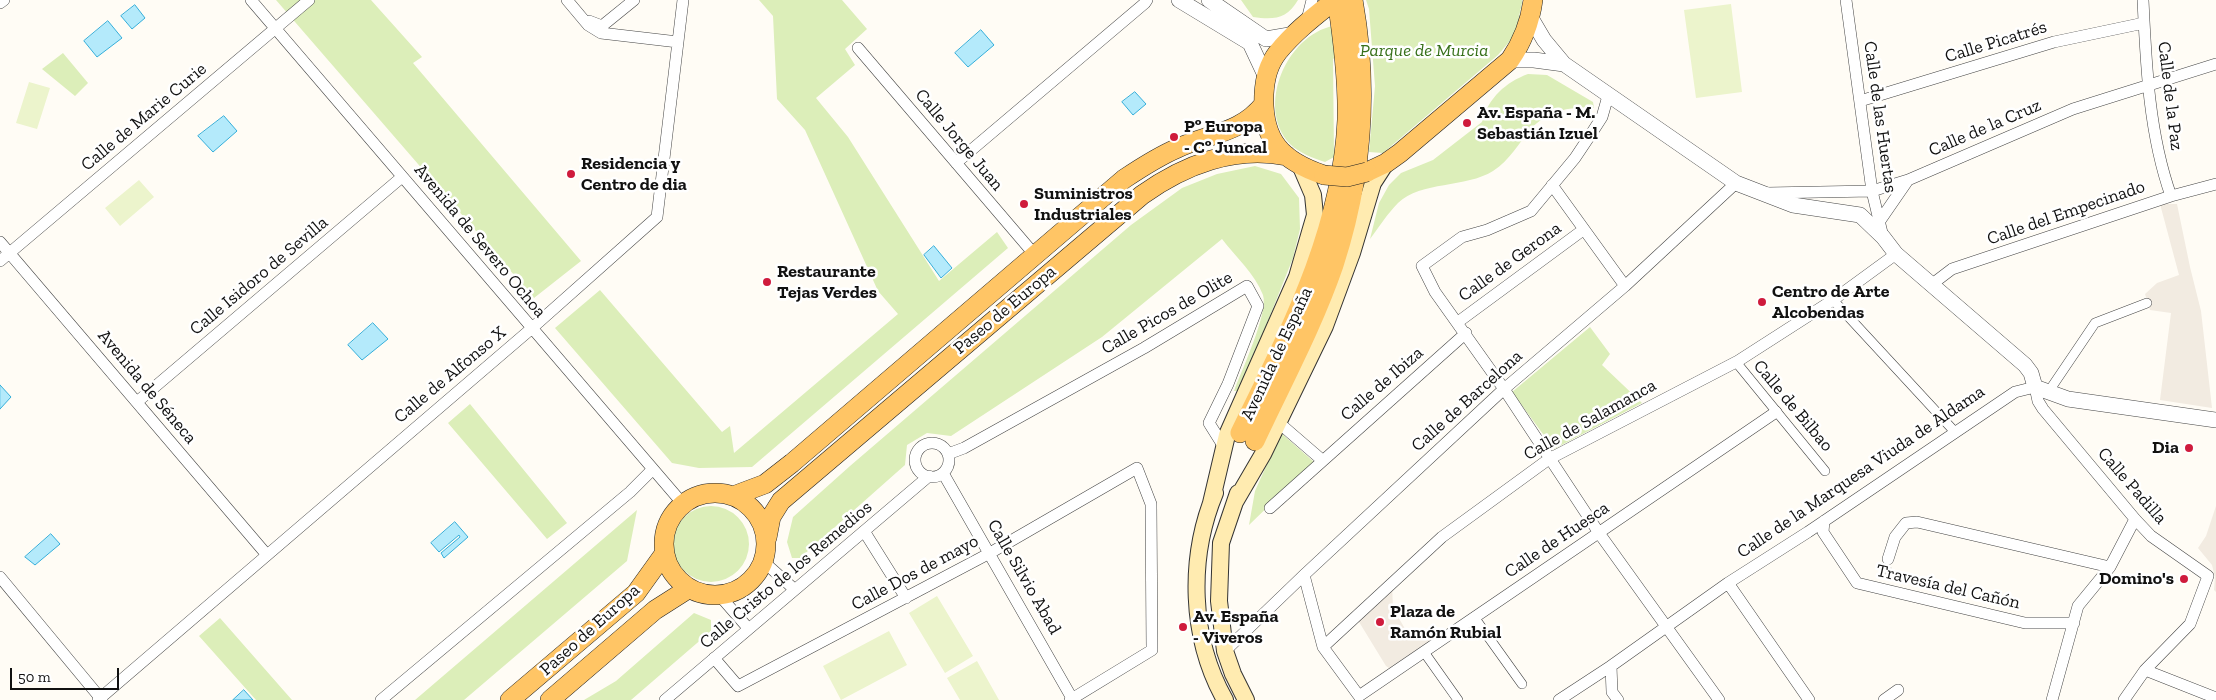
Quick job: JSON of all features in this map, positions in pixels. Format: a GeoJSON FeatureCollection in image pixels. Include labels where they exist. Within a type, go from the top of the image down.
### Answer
{"type":"FeatureCollection","features":[{"type":"Feature","properties":{"kind":"main road","name":"Avenida de España"},"geometry":{"type":"LineString","coordinates":[[1225,700],[1214,681],[1207,660],[1198,618],[1196,594],[1201,536],[1211,503],[1317,308],[1334,264],[1343,232],[1360,146],[1362,120],[1361,56],[1353,0]]}},
{"type":"Feature","properties":{"kind":"main road"},"geometry":{"type":"LineString","coordinates":[[1211,503],[1224,448],[1242,399],[1270,342],[1297,277],[1315,215],[1312,195],[1294,162],[1272,141],[1266,124],[1264,104],[1265,75],[1277,53],[1327,2]]}},
{"type":"Feature","properties":{"kind":"main road","name":"Avenida de España"},"geometry":{"type":"LineString","coordinates":[[1246,700],[1233,674],[1226,651],[1219,614],[1218,572],[1221,543],[1235,502],[1248,437],[1302,303],[1328,228],[1344,152],[1346,122],[1345,57],[1327,2]]}},
{"type":"Feature","properties":{"kind":"main road","name":"Paseo de Europa"},"geometry":{"type":"LineString","coordinates":[[766,538],[771,517],[787,495],[1162,180],[1192,167],[1234,154],[1268,152],[1324,175],[1347,177],[1367,172],[1386,163],[1510,60],[1522,41],[1532,9]]}},
{"type":"Feature","properties":{"kind":"main road","name":"Paseo de Europa"},"geometry":{"type":"LineString","coordinates":[[733,496],[765,484],[792,463],[1124,178],[1179,147],[1230,131],[1253,117],[1264,104]]}},
{"type":"Feature","properties":{"kind":"main road"},"geometry":{"type":"LineString","coordinates":[[1235,502],[1278,422],[1324,326],[1352,253],[1374,183],[1386,163]]}},
{"type":"Feature","properties":{"kind":"main road"},"geometry":{"type":"LineString","coordinates":[[711,493],[733,496],[755,511],[761,520],[766,538],[764,562],[756,577],[747,585],[720,596],[688,589],[676,578],[664,554],[664,535],[669,521],[682,504],[694,497],[711,493]]}},
{"type":"Feature","properties":{"kind":"main road","name":"Paseo de Europa"},"geometry":{"type":"LineString","coordinates":[[510,700],[636,593],[664,554]]}},
{"type":"Feature","properties":{"kind":"main road","name":"Paseo de Europa"},"geometry":{"type":"LineString","coordinates":[[550,700],[655,610],[688,589]]}},
{"type":"Feature","properties":{"kind":"street"},"geometry":{"type":"LineString","coordinates":[[0,3],[4,0]]}},
{"type":"Feature","properties":{"kind":"street","name":"Avenida de Severo Ochoa"},"geometry":{"type":"LineString","coordinates":[[251,0],[682,504]]}},
{"type":"Feature","properties":{"kind":"street","name":"Calle de Marie Curie"},"geometry":{"type":"LineString","coordinates":[[0,261],[309,0]]}},
{"type":"Feature","properties":{"kind":"street"},"geometry":{"type":"LineString","coordinates":[[567,0],[588,25],[601,33],[678,42]]}},
{"type":"Feature","properties":{"kind":"street"},"geometry":{"type":"LineString","coordinates":[[577,12],[591,23],[602,26],[634,0]]}},
{"type":"Feature","properties":{"kind":"street","name":"Calle de Alfonso X"},"geometry":{"type":"LineString","coordinates":[[100,699],[531,329],[657,217],[683,0]]}},
{"type":"Feature","properties":{"kind":"street"},"geometry":{"type":"LineString","coordinates":[[956,163],[1145,3],[1146,0]]}},
{"type":"Feature","properties":{"kind":"street"},"geometry":{"type":"LineString","coordinates":[[1180,0],[1250,43],[1265,75]]}},
{"type":"Feature","properties":{"kind":"street"},"geometry":{"type":"LineString","coordinates":[[1209,0],[1266,39],[1300,29]]}},
{"type":"Feature","properties":{"kind":"street","name":"Calle de las Huertas"},"geometry":{"type":"LineString","coordinates":[[1846,0],[1872,191],[1883,237]]}},
{"type":"Feature","properties":{"kind":"street","name":"Calle de la Paz"},"geometry":{"type":"LineString","coordinates":[[2144,0],[2148,84],[2153,123],[2164,176],[2171,196]]}},
{"type":"Feature","properties":{"kind":"street"},"geometry":{"type":"LineString","coordinates":[[1532,9],[1544,40],[1564,64],[1736,183],[1793,205],[1860,216],[1883,237],[1896,254],[2025,365],[2042,389],[2068,399],[2216,420]]}},
{"type":"Feature","properties":{"kind":"street","name":"Calle Picatrés"},"geometry":{"type":"LineString","coordinates":[[1860,101],[2054,42],[2144,23]]}},
{"type":"Feature","properties":{"kind":"street","name":"Calle Jorge Juan"},"geometry":{"type":"LineString","coordinates":[[858,48],[1034,254]]}},
{"type":"Feature","properties":{"kind":"street"},"geometry":{"type":"LineString","coordinates":[[1510,60],[1534,60],[1564,64]]}},
{"type":"Feature","properties":{"kind":"street","name":"Calle de la Cruz"},"geometry":{"type":"LineString","coordinates":[[1762,193],[1872,191],[1908,180],[2074,109],[2216,64]]}},
{"type":"Feature","properties":{"kind":"street"},"geometry":{"type":"LineString","coordinates":[[1608,96],[1602,117],[1593,132],[1531,211],[1487,230],[1462,237],[1422,266],[1435,292],[1466,333],[1599,533],[1719,700]]}},
{"type":"Feature","properties":{"kind":"street","name":"Calle Isidoro de Sevilla"},"geometry":{"type":"LineString","coordinates":[[137,402],[402,177]]}},
{"type":"Feature","properties":{"kind":"street"},"geometry":{"type":"LineString","coordinates":[[1879,222],[1908,180]]}},
{"type":"Feature","properties":{"kind":"street","name":"Calle de Barcelona"},"geometry":{"type":"LineString","coordinates":[[1226,651],[1304,575],[1504,389],[1625,286],[1736,183]]}},
{"type":"Feature","properties":{"kind":"street","name":"Calle del Empecinado"},"geometry":{"type":"LineString","coordinates":[[1931,285],[1952,269],[2171,196],[2216,184]]}},
{"type":"Feature","properties":{"kind":"street"},"geometry":{"type":"LineString","coordinates":[[1552,185],[1625,286]]}},
{"type":"Feature","properties":{"kind":"street","name":"Calle de Gerona"},"geometry":{"type":"LineString","coordinates":[[1458,322],[1583,230]]}},
{"type":"Feature","properties":{"kind":"street","name":"Avenida de Séneca"},"geometry":{"type":"LineString","coordinates":[[0,242],[267,556]]}},
{"type":"Feature","properties":{"kind":"street","name":"Calle de Salamanca"},"geometry":{"type":"LineString","coordinates":[[1323,647],[1442,538],[1549,459],[1736,362],[1833,300],[1896,254]]}},
{"type":"Feature","properties":{"kind":"street","name":"Calle Picos de Olite"},"geometry":{"type":"LineString","coordinates":[[948,454],[964,448],[1144,348],[1247,286],[1258,306],[1228,384],[1209,424],[1224,448]]}},
{"type":"Feature","properties":{"kind":"street"},"geometry":{"type":"LineString","coordinates":[[1833,300],[1955,432]]}},
{"type":"Feature","properties":{"kind":"street"},"geometry":{"type":"LineString","coordinates":[[2042,389],[2095,323],[2147,303]]}},
{"type":"Feature","properties":{"kind":"street","name":"Calle de Ibiza"},"geometry":{"type":"LineString","coordinates":[[1270,508],[1466,333]]}},
{"type":"Feature","properties":{"kind":"street","name":"Calle de Bilbao"},"geometry":{"type":"LineString","coordinates":[[1736,362],[1825,470]]}},
{"type":"Feature","properties":{"kind":"street","name":"Calle de la Marquesa Viuda de Aldama"},"geometry":{"type":"LineString","coordinates":[[1559,700],[1611,666],[1728,583],[1824,521],[2015,392],[2042,389]]}},
{"type":"Feature","properties":{"kind":"street","name":"Calle Padilla"},"geometry":{"type":"LineString","coordinates":[[2042,389],[2038,401],[2043,409],[2135,519],[2151,536],[2208,576],[2190,624],[2146,670]]}},
{"type":"Feature","properties":{"kind":"street","name":"Calle de Huesca"},"geometry":{"type":"LineString","coordinates":[[1323,647],[1359,696],[1776,412]]}},
{"type":"Feature","properties":{"kind":"street"},"geometry":{"type":"LineString","coordinates":[[1278,422],[1322,460]]}},
{"type":"Feature","properties":{"kind":"street"},"geometry":{"type":"LineString","coordinates":[[932,442],[941,445],[948,454],[949,463],[943,473],[929,476],[920,472],[916,468],[915,462],[917,451],[932,442]]}},
{"type":"Feature","properties":{"kind":"street","name":"Calle Dos de mayo"},"geometry":{"type":"LineString","coordinates":[[714,658],[738,686],[990,553],[1137,468],[1151,504],[1152,650],[1072,700]]}},
{"type":"Feature","properties":{"kind":"street"},"geometry":{"type":"LineString","coordinates":[[381,700],[630,492],[652,470]]}},
{"type":"Feature","properties":{"kind":"street","name":"Calle Silvio Abad"},"geometry":{"type":"LineString","coordinates":[[943,473],[1072,700]]}},
{"type":"Feature","properties":{"kind":"street","name":"Calle Cristo de los Remedios"},"geometry":{"type":"LineString","coordinates":[[665,700],[929,476]]}},
{"type":"Feature","properties":{"kind":"street"},"geometry":{"type":"LineString","coordinates":[[2052,700],[2078,606],[2110,567],[2135,519]]}},
{"type":"Feature","properties":{"kind":"street","name":"Travesía del Cañón"},"geometry":{"type":"LineString","coordinates":[[1824,521],[1822,532],[1857,583],[2025,623],[2074,623]]}},
{"type":"Feature","properties":{"kind":"street"},"geometry":{"type":"LineString","coordinates":[[1888,559],[1895,537],[1906,523],[1917,522],[2110,567]]}},
{"type":"Feature","properties":{"kind":"street"},"geometry":{"type":"LineString","coordinates":[[864,531],[906,598]]}},
{"type":"Feature","properties":{"kind":"street"},"geometry":{"type":"LineString","coordinates":[[764,562],[794,589]]}},
{"type":"Feature","properties":{"kind":"street"},"geometry":{"type":"LineString","coordinates":[[1304,575],[1323,647]]}},
{"type":"Feature","properties":{"kind":"street"},"geometry":{"type":"LineString","coordinates":[[0,577],[100,699]]}},
{"type":"Feature","properties":{"kind":"street"},"geometry":{"type":"LineString","coordinates":[[1881,589],[1884,577]]}},
{"type":"Feature","properties":{"kind":"street"},"geometry":{"type":"LineString","coordinates":[[1728,583],[1809,700]]}},
{"type":"Feature","properties":{"kind":"street"},"geometry":{"type":"LineString","coordinates":[[720,596],[748,628]]}},
{"type":"Feature","properties":{"kind":"street"},"geometry":{"type":"LineString","coordinates":[[1474,618],[1522,684]]}},
{"type":"Feature","properties":{"kind":"street"},"geometry":{"type":"LineString","coordinates":[[1424,652],[1458,700]]}},
{"type":"Feature","properties":{"kind":"street"},"geometry":{"type":"LineString","coordinates":[[1611,666],[1612,692],[1618,700]]}},
{"type":"Feature","properties":{"kind":"street"},"geometry":{"type":"LineString","coordinates":[[2124,700],[2146,670],[2216,698]]}},
{"type":"Feature","properties":{"kind":"street"},"geometry":{"type":"LineString","coordinates":[[1884,700],[1898,690]]}},
{"type":"Feature","properties":{"kind":"green space"},"geometry":{"type":"Polygon","coordinates":[[[276,0],[371,0],[422,57],[413,63],[581,261],[534,298],[276,0]]]}},
{"type":"Feature","properties":{"kind":"green space"},"geometry":{"type":"Polygon","coordinates":[[[759,0],[842,0],[867,29],[845,49],[855,65],[816,98],[848,137],[939,281],[997,232],[1008,248],[752,467],[699,468],[672,463],[555,328],[600,290],[722,432],[730,426],[734,453],[898,314],[878,291],[805,130],[777,99],[773,16],[759,0]]]}},
{"type":"Feature","properties":{"kind":"green space"},"geometry":{"type":"Polygon","coordinates":[[[1241,0],[1298,0],[1284,15],[1267,18],[1253,17],[1241,0]]]}},
{"type":"Feature","properties":{"kind":"green space","name":"Parque de Murcia"},"geometry":{"type":"Polygon","coordinates":[[[1366,0],[1522,0],[1522,3],[1515,35],[1498,55],[1383,153],[1369,152],[1375,86],[1369,9],[1366,0]]]}},
{"type":"Feature","properties":{"kind":"green space"},"geometry":{"type":"Polygon","coordinates":[[[1731,4],[1742,92],[1696,98],[1684,10],[1731,4]]]}},
{"type":"Feature","properties":{"kind":"green space","name":"Parque de Murcia"},"geometry":{"type":"Polygon","coordinates":[[[1333,26],[1337,56],[1333,59],[1334,157],[1325,162],[1302,153],[1290,144],[1280,129],[1275,111],[1276,93],[1281,74],[1290,58],[1302,43],[1317,32],[1333,26]]]}},
{"type":"Feature","properties":{"kind":"green space"},"geometry":{"type":"Polygon","coordinates":[[[63,53],[88,83],[75,96],[42,69],[63,53]]]}},
{"type":"Feature","properties":{"kind":"green space","name":"Parque de Murcia"},"geometry":{"type":"Polygon","coordinates":[[[1528,74],[1547,75],[1593,102],[1594,108],[1568,109],[1544,118],[1531,129],[1514,152],[1493,171],[1470,180],[1419,191],[1408,196],[1394,207],[1370,239],[1379,203],[1389,185],[1401,173],[1433,160],[1482,122],[1493,98],[1512,81],[1528,74]]]}},
{"type":"Feature","properties":{"kind":"green space"},"geometry":{"type":"Polygon","coordinates":[[[29,82],[50,88],[37,129],[16,123],[29,82]]]}},
{"type":"Feature","properties":{"kind":"green space"},"geometry":{"type":"Polygon","coordinates":[[[1255,166],[1281,174],[1299,198],[1300,229],[1293,258],[1240,391],[1234,391],[1258,328],[1264,303],[1263,295],[1250,273],[1222,239],[1102,337],[951,436],[927,433],[907,445],[905,465],[800,558],[792,558],[787,542],[793,517],[1131,225],[1182,188],[1217,174],[1255,166]]]}},
{"type":"Feature","properties":{"kind":"green space"},"geometry":{"type":"Polygon","coordinates":[[[139,180],[154,197],[120,226],[105,208],[139,180]]]}},
{"type":"Feature","properties":{"kind":"green space"},"geometry":{"type":"Polygon","coordinates":[[[1590,327],[1610,354],[1602,365],[1642,403],[1554,449],[1512,392],[1590,327]]]}},
{"type":"Feature","properties":{"kind":"green space"},"geometry":{"type":"Polygon","coordinates":[[[470,404],[567,523],[547,539],[448,423],[470,404]]]}},
{"type":"Feature","properties":{"kind":"green space"},"geometry":{"type":"Polygon","coordinates":[[[1281,433],[1314,462],[1249,525],[1255,491],[1281,433]]]}},
{"type":"Feature","properties":{"kind":"green space"},"geometry":{"type":"Polygon","coordinates":[[[711,506],[725,509],[738,517],[746,530],[749,544],[746,558],[738,571],[725,579],[711,582],[697,579],[684,571],[676,558],[673,544],[676,530],[684,517],[697,509],[711,506]]]}},
{"type":"Feature","properties":{"kind":"green space"},"geometry":{"type":"Polygon","coordinates":[[[637,510],[627,561],[464,700],[415,700],[637,510]]]}},
{"type":"Feature","properties":{"kind":"green space"},"geometry":{"type":"Polygon","coordinates":[[[937,596],[973,656],[945,673],[909,613],[937,596]]]}},
{"type":"Feature","properties":{"kind":"green space"},"geometry":{"type":"Polygon","coordinates":[[[694,613],[711,620],[711,631],[631,700],[584,700],[616,681],[694,613]]]}},
{"type":"Feature","properties":{"kind":"green space"},"geometry":{"type":"Polygon","coordinates":[[[220,618],[292,700],[256,700],[199,636],[220,618]]]}},
{"type":"Feature","properties":{"kind":"green space"},"geometry":{"type":"Polygon","coordinates":[[[889,631],[907,665],[841,700],[823,666],[889,631]]]}},
{"type":"Feature","properties":{"kind":"green space"},"geometry":{"type":"Polygon","coordinates":[[[977,661],[999,700],[960,700],[947,678],[977,661]]]}},
{"type":"Feature","properties":{"kind":"shaded area"},"geometry":{"type":"Polygon","coordinates":[[[2160,204],[2177,204],[2201,311],[2212,408],[2160,400],[2171,313],[2150,310],[2145,294],[2157,283],[2179,275],[2160,204]]]}},
{"type":"Feature","properties":{"kind":"shaded area"},"geometry":{"type":"Polygon","coordinates":[[[2216,506],[2216,592],[2214,590],[2215,577],[2212,565],[2198,548],[2206,536],[2216,506]]]}},
{"type":"Feature","properties":{"kind":"shaded area","name":"Plaza de Ramón Rubial"},"geometry":{"type":"Polygon","coordinates":[[[1392,584],[1393,608],[1408,634],[1437,643],[1395,672],[1386,666],[1356,617],[1392,584]]]}},
{"type":"Feature","properties":{"kind":"water"},"geometry":{"type":"Polygon","coordinates":[[[135,5],[145,18],[132,29],[121,16],[135,5]]]}},
{"type":"Feature","properties":{"kind":"water"},"geometry":{"type":"Polygon","coordinates":[[[108,21],[122,38],[97,57],[84,41],[108,21]]]}},
{"type":"Feature","properties":{"kind":"water"},"geometry":{"type":"Polygon","coordinates":[[[981,30],[994,45],[968,67],[955,53],[981,30]]]}},
{"type":"Feature","properties":{"kind":"water"},"geometry":{"type":"Polygon","coordinates":[[[1135,92],[1146,104],[1133,115],[1122,102],[1135,92]]]}},
{"type":"Feature","properties":{"kind":"water"},"geometry":{"type":"Polygon","coordinates":[[[224,116],[237,131],[213,152],[198,136],[224,116]]]}},
{"type":"Feature","properties":{"kind":"water"},"geometry":{"type":"Polygon","coordinates":[[[934,246],[952,268],[941,278],[924,255],[934,246]]]}},
{"type":"Feature","properties":{"kind":"water"},"geometry":{"type":"Polygon","coordinates":[[[373,323],[388,339],[362,360],[348,345],[373,323]]]}},
{"type":"Feature","properties":{"kind":"water"},"geometry":{"type":"Polygon","coordinates":[[[0,385],[11,397],[0,409],[0,385]]]}},
{"type":"Feature","properties":{"kind":"water"},"geometry":{"type":"Polygon","coordinates":[[[455,522],[468,537],[444,558],[441,553],[460,537],[459,535],[439,552],[431,543],[455,522]]]}},
{"type":"Feature","properties":{"kind":"water"},"geometry":{"type":"Polygon","coordinates":[[[51,534],[60,544],[35,565],[25,557],[51,534]]]}},
{"type":"Feature","properties":{"kind":"water"},"geometry":{"type":"Polygon","coordinates":[[[244,690],[253,700],[233,700],[244,690]]]}},
{"type":"Feature","properties":{"kind":"tunnel"},"geometry":{"type":"LineString","coordinates":[[1884,577],[1888,559]]}},
{"type":"Feature","properties":{"kind":"place","name":"Av. España - M. Sebastián Izuel"},"geometry":{"type":"Point","coordinates":[1467,123]}},
{"type":"Feature","properties":{"kind":"place","name":"Pº Europa - Cº Juncal"},"geometry":{"type":"Point","coordinates":[1174,137]}},
{"type":"Feature","properties":{"kind":"place","name":"Residencia y Centro de dia"},"geometry":{"type":"Point","coordinates":[571,174]}},
{"type":"Feature","properties":{"kind":"place","name":"Suministros Industriales"},"geometry":{"type":"Point","coordinates":[1024,204]}},
{"type":"Feature","properties":{"kind":"place","name":"Restaurante Tejas Verdes"},"geometry":{"type":"Point","coordinates":[767,282]}},
{"type":"Feature","properties":{"kind":"place","name":"Centro de Arte Alcobendas"},"geometry":{"type":"Point","coordinates":[1762,302]}},
{"type":"Feature","properties":{"kind":"place","name":"Dia"},"geometry":{"type":"Point","coordinates":[2189,448]}},
{"type":"Feature","properties":{"kind":"place","name":"Domino's"},"geometry":{"type":"Point","coordinates":[2184,579]}},
{"type":"Feature","properties":{"kind":"place","name":"Plaza de Ramón Rubial"},"geometry":{"type":"Point","coordinates":[1380,622]}},
{"type":"Feature","properties":{"kind":"place","name":"Av. España - Viveros"},"geometry":{"type":"Point","coordinates":[1183,627]}}]}
